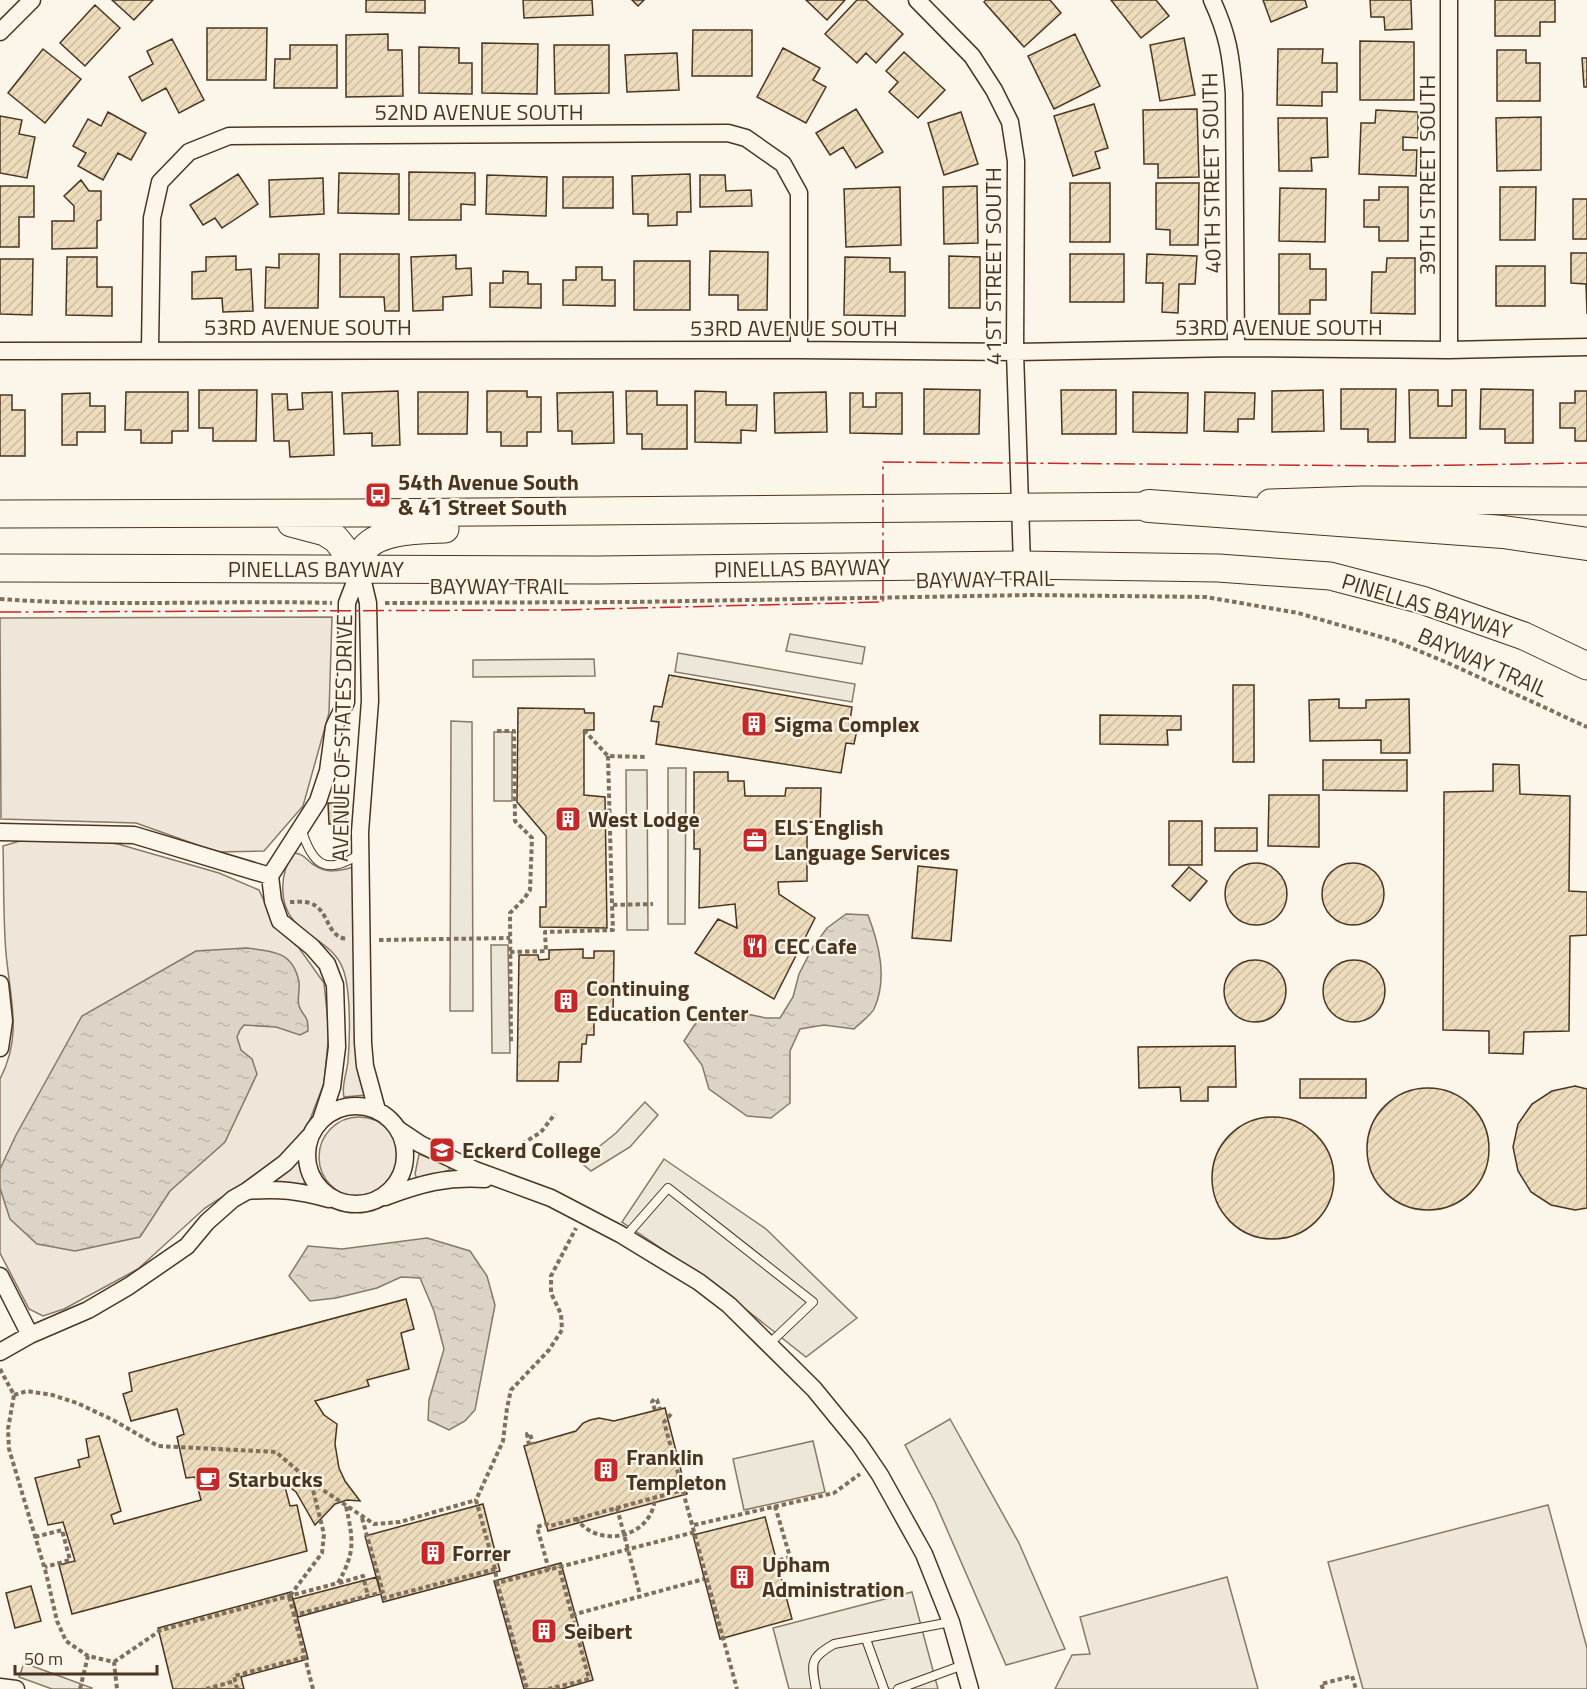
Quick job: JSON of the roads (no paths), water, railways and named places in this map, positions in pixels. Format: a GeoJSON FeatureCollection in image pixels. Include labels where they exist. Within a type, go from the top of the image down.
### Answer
{"type":"FeatureCollection","features":[{"type":"Feature","properties":{"kind":"highway"},"geometry":{"type":"LineString","coordinates":[[1149,506],[1503,532],[1587,544]]}},
{"type":"Feature","properties":{"kind":"main road"},"geometry":{"type":"LineString","coordinates":[[0,514],[1149,506],[1363,500],[1587,501]]}},
{"type":"Feature","properties":{"kind":"main road"},"geometry":{"type":"LineString","coordinates":[[360,569],[362,552],[370,544],[395,532],[540,523],[610,510]]}},
{"type":"Feature","properties":{"kind":"main road"},"geometry":{"type":"LineString","coordinates":[[236,513],[301,524],[325,532],[336,539],[360,569]]}},
{"type":"Feature","properties":{"kind":"main road","name":"PINELLAS BAYWAY"},"geometry":{"type":"LineString","coordinates":[[0,568],[766,569],[1022,565],[1218,568],[1330,576],[1422,600],[1524,636],[1587,666]]}},
{"type":"Feature","properties":{"kind":"street"},"geometry":{"type":"LineString","coordinates":[[0,32],[32,0]]}},
{"type":"Feature","properties":{"kind":"street","name":"41ST STREET SOUTH"},"geometry":{"type":"LineString","coordinates":[[917,0],[972,56],[994,90],[1010,122],[1016,161],[1015,352],[1022,565]]}},
{"type":"Feature","properties":{"kind":"street","name":"40TH STREET SOUTH"},"geometry":{"type":"LineString","coordinates":[[1212,0],[1231,54],[1233,74],[1236,348]]}},
{"type":"Feature","properties":{"kind":"street","name":"39TH STREET SOUTH"},"geometry":{"type":"LineString","coordinates":[[1449,0],[1449,350]]}},
{"type":"Feature","properties":{"kind":"street","name":"52ND AVENUE SOUTH"},"geometry":{"type":"LineString","coordinates":[[150,349],[152,218],[160,182],[189,152],[229,136],[728,133],[746,138],[783,164],[799,193],[799,350]]}},
{"type":"Feature","properties":{"kind":"street","name":"53RD AVENUE SOUTH"},"geometry":{"type":"LineString","coordinates":[[0,351],[150,349],[1015,352],[1236,348],[1449,350],[1587,347]]}},
{"type":"Feature","properties":{"kind":"street","name":"AVENUE OF STATES DRIVE"},"geometry":{"type":"LineString","coordinates":[[270,876],[318,801],[328,771],[334,727],[346,702],[347,603],[360,569]]}},
{"type":"Feature","properties":{"kind":"street","name":"AVENUE OF STATES DRIVE"},"geometry":{"type":"LineString","coordinates":[[360,569],[368,603],[370,701],[360,832],[363,1043],[365,1066],[377,1110]]}},
{"type":"Feature","properties":{"kind":"street"},"geometry":{"type":"LineString","coordinates":[[0,832],[134,835],[270,876],[273,901],[280,921],[312,947],[327,964],[335,985],[337,1047],[332,1087],[321,1120],[310,1136],[285,1163],[233,1199],[207,1222],[187,1246],[129,1286],[88,1310],[30,1335],[0,1352]]}},
{"type":"Feature","properties":{"kind":"street"},"geometry":{"type":"LineString","coordinates":[[0,984],[4,1021],[0,1048]]}},
{"type":"Feature","properties":{"kind":"street"},"geometry":{"type":"LineString","coordinates":[[321,1120],[337,1110],[356,1106],[377,1110],[391,1120],[399,1130],[420,1144],[551,1198],[625,1237],[723,1299],[814,1389],[859,1444],[880,1475],[924,1554],[951,1622],[970,1689]]}},
{"type":"Feature","properties":{"kind":"street"},"geometry":{"type":"LineString","coordinates":[[377,1200],[391,1190],[402,1174],[406,1155],[399,1130]]}},
{"type":"Feature","properties":{"kind":"street"},"geometry":{"type":"LineString","coordinates":[[310,1136],[307,1155],[310,1174],[321,1190],[337,1201]]}},
{"type":"Feature","properties":{"kind":"street"},"geometry":{"type":"LineString","coordinates":[[247,1191],[294,1190],[356,1205],[431,1182],[462,1177],[504,1180]]}},
{"type":"Feature","properties":{"kind":"street"},"geometry":{"type":"LineString","coordinates":[[0,1276],[30,1335]]}},
{"type":"Feature","properties":{"kind":"street"},"geometry":{"type":"LineString","coordinates":[[0,1687],[16,1689]]}},
{"type":"Feature","properties":{"kind":"lane"},"geometry":{"type":"LineString","coordinates":[[300,828],[310,854],[318,862],[332,865],[347,862],[361,853]]}},
{"type":"Feature","properties":{"kind":"lane"},"geometry":{"type":"LineString","coordinates":[[625,1237],[668,1188],[813,1302],[769,1344]]}},
{"type":"Feature","properties":{"kind":"lane"},"geometry":{"type":"LineString","coordinates":[[816,1689],[812,1667],[818,1654],[834,1644],[951,1622]]}},
{"type":"Feature","properties":{"kind":"lane"},"geometry":{"type":"LineString","coordinates":[[866,1639],[884,1689]]}},
{"type":"Feature","properties":{"kind":"lane"},"geometry":{"type":"LineString","coordinates":[[898,1689],[963,1665]]}},
{"type":"Feature","properties":{"kind":"water"},"geometry":{"type":"Polygon","coordinates":[[[846,914],[868,915],[876,938],[881,986],[874,1009],[854,1029],[824,1025],[800,1029],[790,1051],[790,1103],[771,1118],[747,1116],[709,1089],[702,1065],[684,1041],[699,1018],[728,1010],[766,1018],[780,1018],[793,997],[799,974],[813,947],[827,928],[846,914]]]}},
{"type":"Feature","properties":{"kind":"water"},"geometry":{"type":"Polygon","coordinates":[[[246,948],[280,954],[292,964],[299,982],[299,1006],[306,1019],[308,1031],[300,1035],[276,1027],[244,1025],[237,1037],[241,1050],[252,1059],[257,1074],[225,1142],[170,1191],[140,1237],[75,1251],[37,1244],[10,1219],[0,1188],[0,1169],[16,1135],[82,1016],[196,951],[246,948]]]}},
{"type":"Feature","properties":{"kind":"water"},"geometry":{"type":"Polygon","coordinates":[[[427,1238],[470,1251],[487,1276],[495,1305],[475,1410],[465,1421],[449,1430],[428,1420],[429,1400],[444,1349],[434,1311],[420,1278],[401,1277],[377,1288],[336,1298],[310,1301],[289,1276],[308,1246],[342,1249],[427,1238]]]}},
{"type":"Feature","properties":{"kind":"place","name":"54th Avenue South & 41 Street South"},"geometry":{"type":"Point","coordinates":[378,495]}},
{"type":"Feature","properties":{"kind":"place","name":"Sigma Complex"},"geometry":{"type":"Point","coordinates":[754,724]}},
{"type":"Feature","properties":{"kind":"place","name":"West Lodge"},"geometry":{"type":"Point","coordinates":[568,819]}},
{"type":"Feature","properties":{"kind":"place","name":"ELS English Language Services"},"geometry":{"type":"Point","coordinates":[755,840]}},
{"type":"Feature","properties":{"kind":"place","name":"CEC Cafe"},"geometry":{"type":"Point","coordinates":[755,946]}},
{"type":"Feature","properties":{"kind":"place","name":"Continuing Education Center"},"geometry":{"type":"Point","coordinates":[566,1001]}},
{"type":"Feature","properties":{"kind":"place","name":"Eckerd College"},"geometry":{"type":"Point","coordinates":[442,1150]}},
{"type":"Feature","properties":{"kind":"place","name":"Franklin Templeton"},"geometry":{"type":"Point","coordinates":[606,1470]}},
{"type":"Feature","properties":{"kind":"place","name":"Starbucks"},"geometry":{"type":"Point","coordinates":[208,1479]}},
{"type":"Feature","properties":{"kind":"place","name":"Forrer"},"geometry":{"type":"Point","coordinates":[433,1553]}},
{"type":"Feature","properties":{"kind":"place","name":"Upham Administration"},"geometry":{"type":"Point","coordinates":[742,1577]}},
{"type":"Feature","properties":{"kind":"place","name":"Seibert"},"geometry":{"type":"Point","coordinates":[544,1631]}}]}
